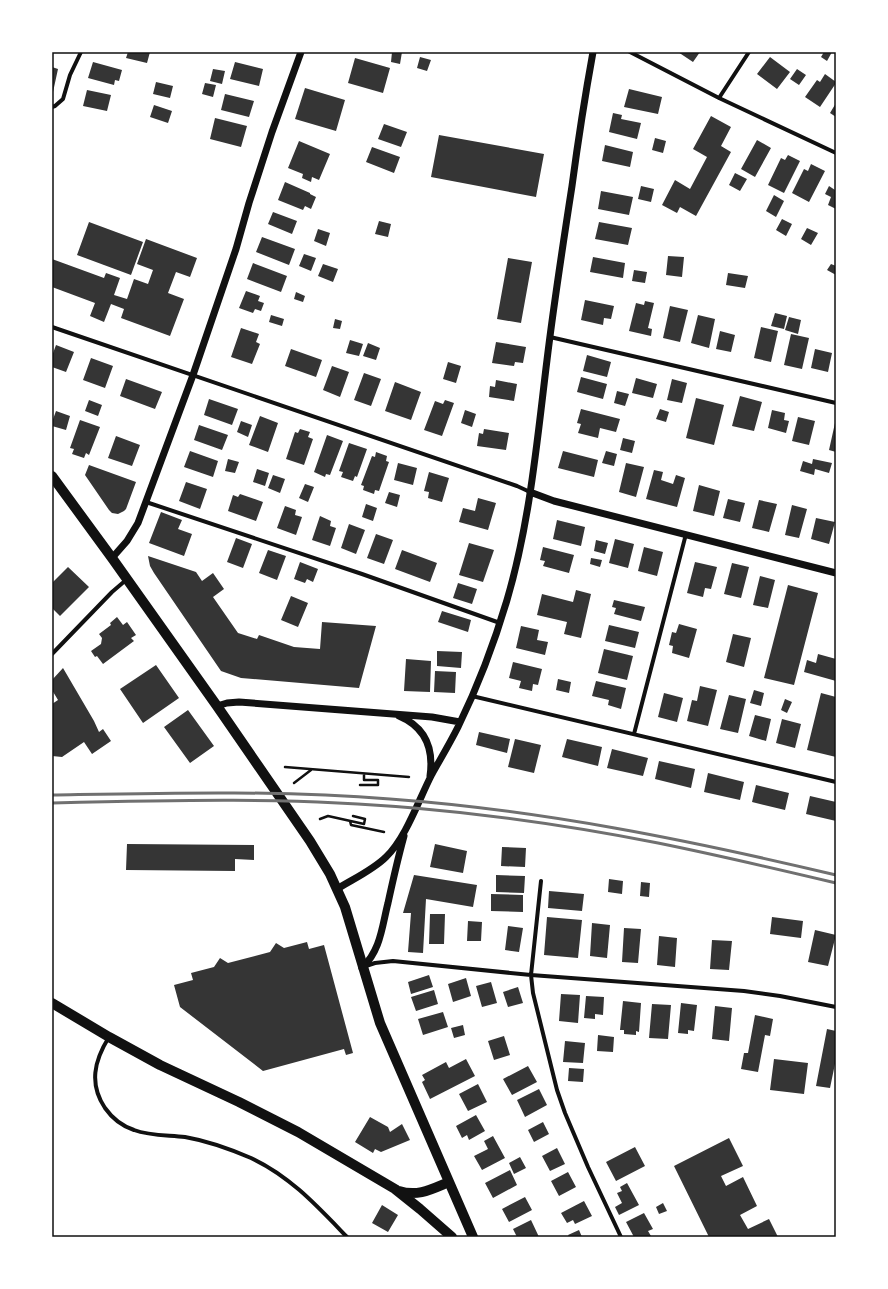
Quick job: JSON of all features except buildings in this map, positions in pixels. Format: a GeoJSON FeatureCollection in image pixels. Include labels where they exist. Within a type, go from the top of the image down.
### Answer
{"type":"FeatureCollection","features":[{"type":"Feature","properties":{"kind":"main road"},"geometry":{"type":"LineString","coordinates":[[52,476],[217,706],[322,859],[337,889],[348,918],[362,968],[388,1044],[473,1237]]}},
{"type":"Feature","properties":{"kind":"main road"},"geometry":{"type":"LineString","coordinates":[[52,1003],[109,1037],[172,1071],[280,1122],[394,1189],[452,1237]]}},
{"type":"Feature","properties":{"kind":"main road"},"geometry":{"type":"LineString","coordinates":[[394,1189],[407,1193],[419,1193],[449,1182]]}},
{"type":"Feature","properties":{"kind":"street"},"geometry":{"type":"LineString","coordinates":[[52,107],[63,99],[70,75],[81,52]]}},
{"type":"Feature","properties":{"kind":"street"},"geometry":{"type":"LineString","coordinates":[[112,558],[135,530],[146,502],[193,375],[236,249],[272,132],[301,52]]}},
{"type":"Feature","properties":{"kind":"street"},"geometry":{"type":"LineString","coordinates":[[337,889],[378,864],[396,845],[460,722],[488,658],[500,623],[514,574],[530,492],[550,337],[585,96],[593,52]]}},
{"type":"Feature","properties":{"kind":"street"},"geometry":{"type":"LineString","coordinates":[[630,52],[719,98],[836,153]]}},
{"type":"Feature","properties":{"kind":"street"},"geometry":{"type":"LineString","coordinates":[[719,98],[749,52]]}},
{"type":"Feature","properties":{"kind":"street"},"geometry":{"type":"LineString","coordinates":[[52,327],[554,501],[836,573]]}},
{"type":"Feature","properties":{"kind":"street"},"geometry":{"type":"LineString","coordinates":[[550,337],[836,403]]}},
{"type":"Feature","properties":{"kind":"street"},"geometry":{"type":"LineString","coordinates":[[146,502],[362,574],[500,623]]}},
{"type":"Feature","properties":{"kind":"street"},"geometry":{"type":"LineString","coordinates":[[634,734],[686,534]]}},
{"type":"Feature","properties":{"kind":"street"},"geometry":{"type":"LineString","coordinates":[[52,654],[112,592],[127,580]]}},
{"type":"Feature","properties":{"kind":"street"},"geometry":{"type":"LineString","coordinates":[[472,696],[836,782]]}},
{"type":"Feature","properties":{"kind":"street"},"geometry":{"type":"LineString","coordinates":[[217,706],[239,702],[442,718],[460,722]]}},
{"type":"Feature","properties":{"kind":"street"},"geometry":{"type":"LineString","coordinates":[[393,714],[415,726],[425,738],[430,758],[430,779]]}},
{"type":"Feature","properties":{"kind":"street"},"geometry":{"type":"LineString","coordinates":[[362,968],[372,957],[380,942],[398,858],[411,818]]}},
{"type":"Feature","properties":{"kind":"street"},"geometry":{"type":"LineString","coordinates":[[541,881],[532,975],[533,993],[557,1090],[565,1113],[588,1167],[621,1237]]}},
{"type":"Feature","properties":{"kind":"street"},"geometry":{"type":"LineString","coordinates":[[362,968],[375,963],[393,962],[532,975],[744,991],[780,996],[836,1007]]}},
{"type":"Feature","properties":{"kind":"street"},"geometry":{"type":"LineString","coordinates":[[109,1037],[100,1054],[95,1078],[97,1092],[100,1099],[113,1117],[126,1127],[142,1133],[201,1141],[231,1150],[253,1159],[286,1178],[305,1193],[347,1237]]}},
{"type":"Feature","properties":{"kind":"path"},"geometry":{"type":"LineString","coordinates":[[285,767],[409,777]]}},
{"type":"Feature","properties":{"kind":"path"},"geometry":{"type":"LineString","coordinates":[[294,783],[312,769]]}},
{"type":"Feature","properties":{"kind":"path"},"geometry":{"type":"LineString","coordinates":[[360,785],[378,785],[378,780],[364,780],[364,774]]}},
{"type":"Feature","properties":{"kind":"path"},"geometry":{"type":"LineString","coordinates":[[320,819],[328,816],[364,824],[365,819],[353,816]]}},
{"type":"Feature","properties":{"kind":"path"},"geometry":{"type":"LineString","coordinates":[[350,821],[352,825],[384,832]]}},
{"type":"Feature","properties":{"kind":"railway"},"geometry":{"type":"LineString","coordinates":[[52,795],[263,793],[348,796],[446,804],[559,819],[670,838],[836,875]]}},
{"type":"Feature","properties":{"kind":"railway"},"geometry":{"type":"LineString","coordinates":[[52,803],[188,800],[323,802],[475,814],[628,837],[725,857],[836,883]]}}]}
